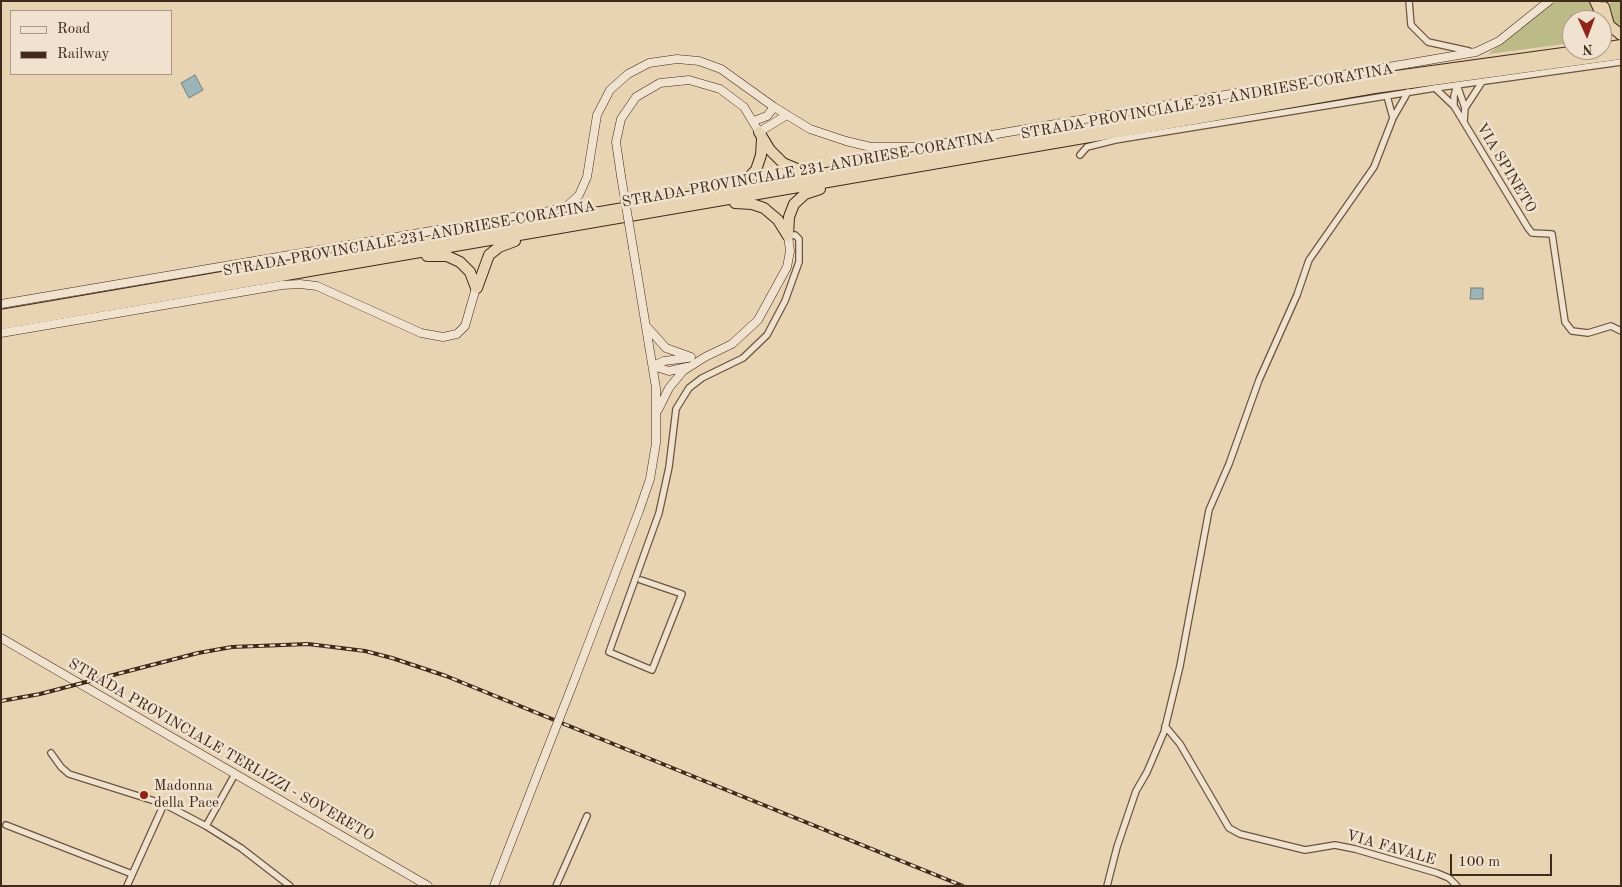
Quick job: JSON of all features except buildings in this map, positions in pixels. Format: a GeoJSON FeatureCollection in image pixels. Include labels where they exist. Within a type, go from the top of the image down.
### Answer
{"type":"FeatureCollection","features":[{"type":"Feature","properties":{"kind":"highway"},"geometry":{"type":"LineString","coordinates":[[1488,63],[1562,48]]}},
{"type":"Feature","properties":{"kind":"highway","name":"STRADA PROVINCIALE 231 ANDRIESE-CORATINA"},"geometry":{"type":"LineString","coordinates":[[910,164],[1374,79],[1562,53]]}},
{"type":"Feature","properties":{"kind":"highway","name":"STRADA PROVINCIALE 231 ANDRIESE-CORATINA"},"geometry":{"type":"LineString","coordinates":[[1,315],[1375,88],[1621,54]]}},
{"type":"Feature","properties":{"kind":"highway"},"geometry":{"type":"LineString","coordinates":[[761,135],[780,161],[803,171],[910,164]]}},
{"type":"Feature","properties":{"kind":"highway"},"geometry":{"type":"LineString","coordinates":[[649,208],[747,179],[755,172],[760,163],[761,135]]}},
{"type":"Feature","properties":{"kind":"highway"},"geometry":{"type":"LineString","coordinates":[[788,236],[790,211],[797,200],[805,194],[910,164]]}},
{"type":"Feature","properties":{"kind":"highway"},"geometry":{"type":"LineString","coordinates":[[649,208],[736,203],[752,204],[764,208],[773,215],[788,236]]}},
{"type":"Feature","properties":{"kind":"highway","name":"STRADA PROVINCIALE 231 ANDRIESE-CORATINA"},"geometry":{"type":"LineString","coordinates":[[1,324],[570,226],[649,208]]}},
{"type":"Feature","properties":{"kind":"highway"},"geometry":{"type":"LineString","coordinates":[[476,288],[486,259],[499,247],[570,226]]}},
{"type":"Feature","properties":{"kind":"highway"},"geometry":{"type":"LineString","coordinates":[[345,265],[434,255],[447,256],[466,266],[471,273],[476,288]]}},
{"type":"Feature","properties":{"kind":"street"},"geometry":{"type":"LineString","coordinates":[[1,304],[549,212],[566,206],[579,195],[587,177],[597,115],[610,90],[628,74],[649,63],[677,59],[706,63],[721,68],[774,107],[810,129],[871,147],[921,147],[1476,52],[1499,41],[1549,1]]}},
{"type":"Feature","properties":{"kind":"street"},"geometry":{"type":"LineString","coordinates":[[1408,2],[1411,25],[1428,42],[1476,52]]}},
{"type":"Feature","properties":{"kind":"street"},"geometry":{"type":"LineString","coordinates":[[1080,155],[1086,147],[1094,144],[1408,92],[1621,62]]}},
{"type":"Feature","properties":{"kind":"street"},"geometry":{"type":"LineString","coordinates":[[494,886],[650,479],[656,443],[657,415],[653,366],[616,142],[621,119],[636,97],[654,85],[669,81],[685,80],[710,85],[734,98],[754,121],[761,135],[786,115]]}},
{"type":"Feature","properties":{"kind":"street"},"geometry":{"type":"LineString","coordinates":[[1465,108],[1482,81]]}},
{"type":"Feature","properties":{"kind":"street"},"geometry":{"type":"LineString","coordinates":[[1454,106],[1457,85]]}},
{"type":"Feature","properties":{"kind":"street"},"geometry":{"type":"LineString","coordinates":[[1457,85],[1465,108],[1464,122]]}},
{"type":"Feature","properties":{"kind":"street"},"geometry":{"type":"LineString","coordinates":[[1435,88],[1454,106],[1464,122]]}},
{"type":"Feature","properties":{"kind":"street"},"geometry":{"type":"LineString","coordinates":[[1107,886],[1117,847],[1136,791],[1147,772],[1165,726],[1180,666],[1209,510],[1229,464],[1259,380],[1297,294],[1309,260],[1374,167],[1393,118],[1408,92]]}},
{"type":"Feature","properties":{"kind":"street"},"geometry":{"type":"LineString","coordinates":[[1387,96],[1393,118]]}},
{"type":"Feature","properties":{"kind":"street"},"geometry":{"type":"LineString","coordinates":[[754,121],[766,117],[774,107]]}},
{"type":"Feature","properties":{"kind":"street","name":"VIA SPINETO"},"geometry":{"type":"LineString","coordinates":[[1464,122],[1532,233],[1552,234],[1565,322],[1572,331],[1588,333],[1611,326],[1621,331]]}},
{"type":"Feature","properties":{"kind":"street"},"geometry":{"type":"LineString","coordinates":[[641,580],[682,594],[652,670],[609,652],[659,513],[669,467],[676,409],[690,388],[702,378],[743,358],[767,334],[785,301],[799,262],[799,239],[795,235],[788,236],[790,251],[787,266],[758,320],[734,343],[705,356],[689,366],[669,388],[657,415]]}},
{"type":"Feature","properties":{"kind":"street"},"geometry":{"type":"LineString","coordinates":[[1,333],[282,285],[300,284],[317,286],[425,335],[446,337],[457,334],[465,326],[476,288]]}},
{"type":"Feature","properties":{"kind":"street"},"geometry":{"type":"LineString","coordinates":[[646,326],[666,348],[691,357]]}},
{"type":"Feature","properties":{"kind":"street"},"geometry":{"type":"LineString","coordinates":[[653,366],[664,361],[705,356]]}},
{"type":"Feature","properties":{"kind":"street"},"geometry":{"type":"LineString","coordinates":[[653,366],[669,371],[689,366]]}},
{"type":"Feature","properties":{"kind":"street","name":"STRADA PROVINCIALE TERLIZZI - SOVERETO"},"geometry":{"type":"LineString","coordinates":[[1,638],[428,886]]}},
{"type":"Feature","properties":{"kind":"street","name":"VIA FAVALE"},"geometry":{"type":"LineString","coordinates":[[1165,726],[1180,744],[1229,828],[1240,834],[1305,850],[1335,845],[1355,849],[1437,873],[1449,878],[1458,886]]}},
{"type":"Feature","properties":{"kind":"street"},"geometry":{"type":"LineString","coordinates":[[51,752],[69,774],[164,804],[206,826],[241,848],[290,886]]}},
{"type":"Feature","properties":{"kind":"street"},"geometry":{"type":"LineString","coordinates":[[206,826],[235,774]]}},
{"type":"Feature","properties":{"kind":"street"},"geometry":{"type":"LineString","coordinates":[[127,886],[164,804]]}},
{"type":"Feature","properties":{"kind":"street"},"geometry":{"type":"LineString","coordinates":[[556,886],[587,816]]}},
{"type":"Feature","properties":{"kind":"street"},"geometry":{"type":"LineString","coordinates":[[6,825],[132,874]]}},
{"type":"Feature","properties":{"kind":"shaded area"},"geometry":{"type":"Polygon","coordinates":[[[1556,1],[1591,1],[1594,5],[1595,10],[1562,10],[1562,44],[1488,54],[1556,1]]]}},
{"type":"Feature","properties":{"kind":"shaded area"},"geometry":{"type":"Polygon","coordinates":[[[1611,1],[1621,1],[1621,30],[1615,27],[1612,10],[1609,8],[1611,1]]]}},
{"type":"Feature","properties":{"kind":"water"},"geometry":{"type":"Polygon","coordinates":[[[195,75],[203,90],[189,98],[181,83],[195,75]]]}},
{"type":"Feature","properties":{"kind":"water"},"geometry":{"type":"Polygon","coordinates":[[[1471,288],[1483,288],[1483,299],[1470,299],[1471,288]]]}},
{"type":"Feature","properties":{"kind":"railway"},"geometry":{"type":"LineString","coordinates":[[1,701],[40,694],[198,653],[232,647],[308,644],[365,651],[446,676],[963,886]]}},
{"type":"Feature","properties":{"kind":"place","name":"Madonna della Pace"},"geometry":{"type":"Point","coordinates":[144,795]}}]}
